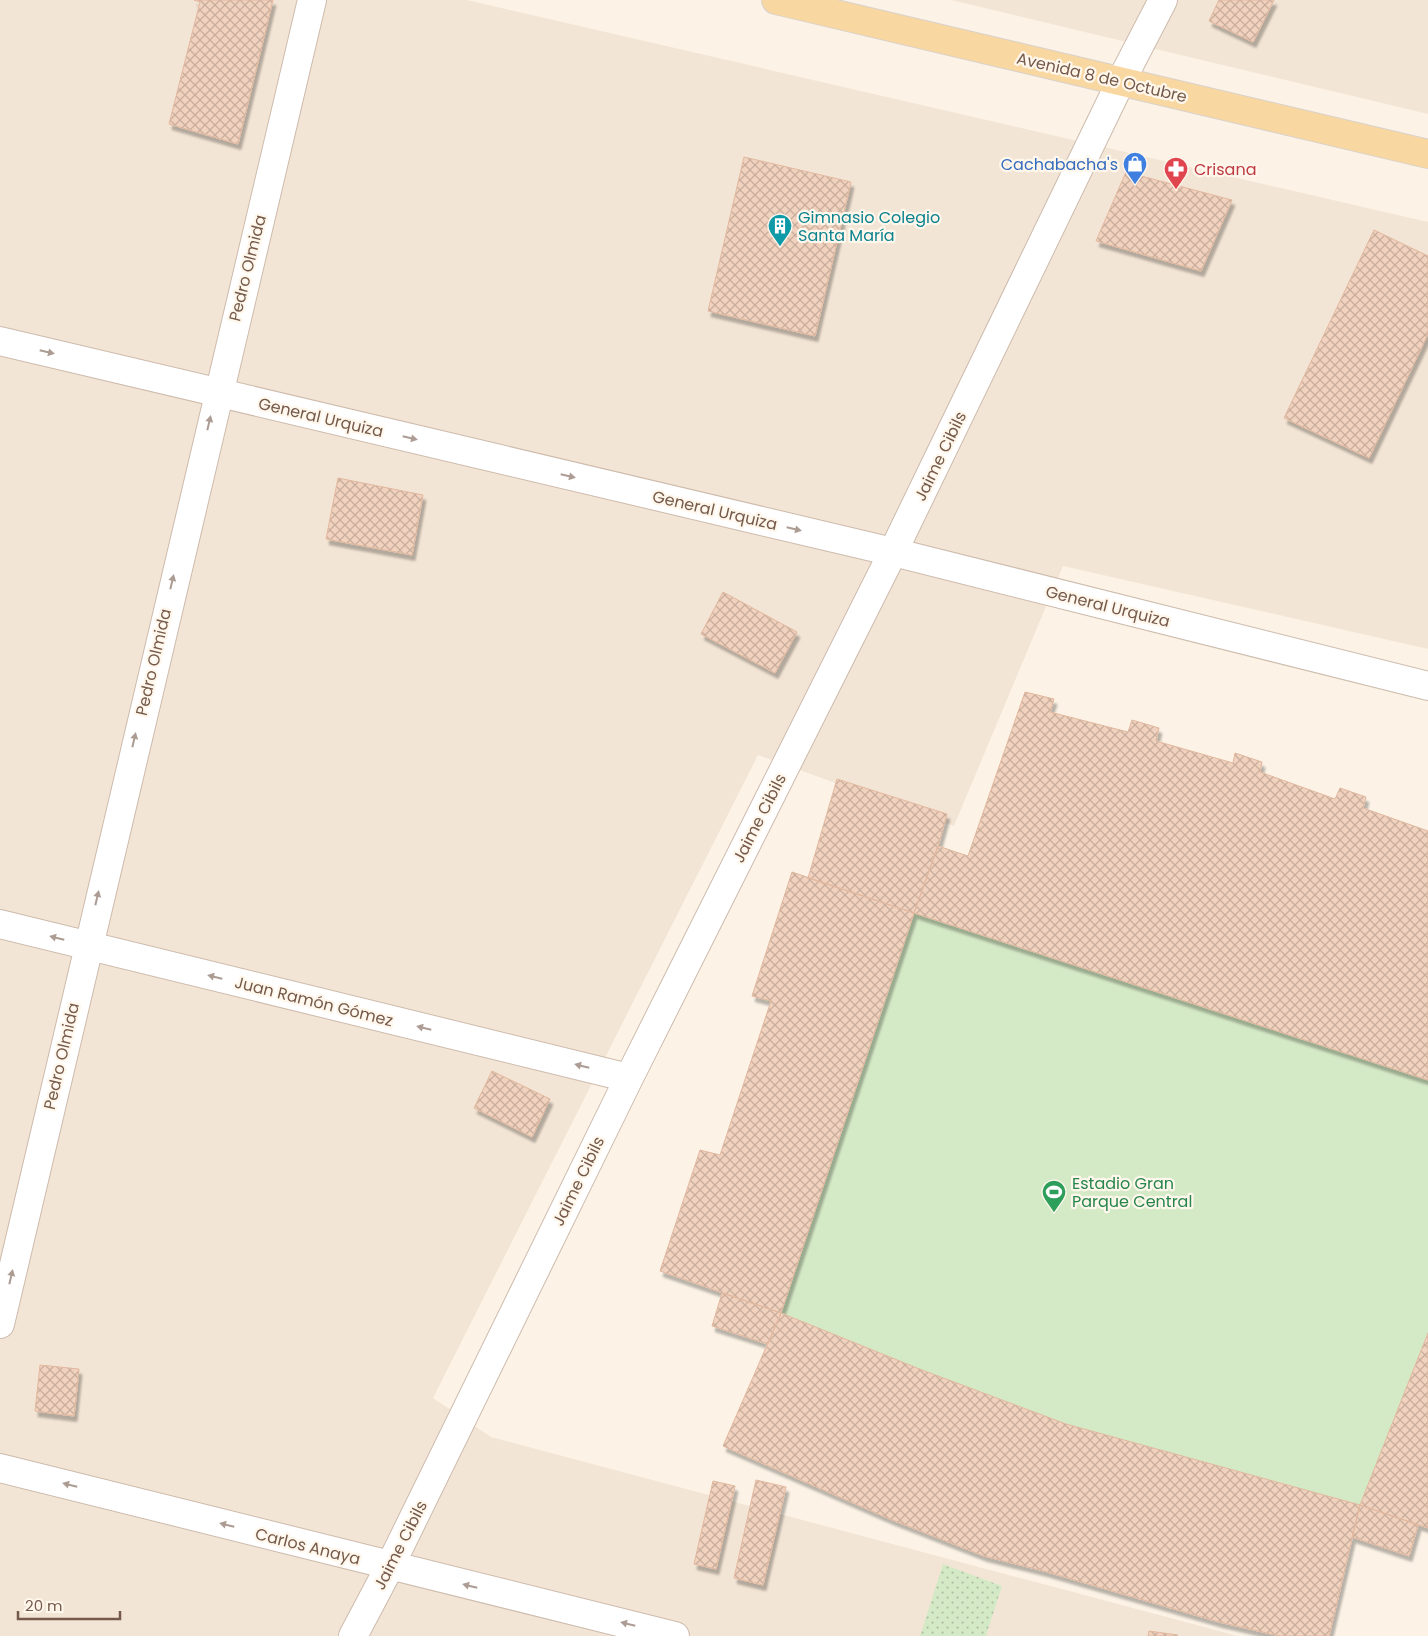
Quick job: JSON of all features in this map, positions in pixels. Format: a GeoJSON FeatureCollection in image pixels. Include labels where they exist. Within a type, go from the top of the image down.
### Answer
{"type":"FeatureCollection","features":[{"type":"Feature","properties":{"kind":"main road","name":"Avenida 8 de Octubre"},"geometry":{"type":"LineString","coordinates":[[776,0],[1428,154]]}},
{"type":"Feature","properties":{"kind":"street","name":"Pedro Olmida"},"geometry":{"type":"LineString","coordinates":[[0,1324],[86,945],[312,0]]}},
{"type":"Feature","properties":{"kind":"street","name":"Jaime Cibils"},"geometry":{"type":"LineString","coordinates":[[353,1636],[390,1566],[629,1078],[893,552],[1121,81],[1163,0]]}},
{"type":"Feature","properties":{"kind":"street","name":"General Urquiza"},"geometry":{"type":"LineString","coordinates":[[0,341],[893,552],[1428,686]]}},
{"type":"Feature","properties":{"kind":"street","name":"Juan Ramón Gómez"},"geometry":{"type":"LineString","coordinates":[[0,924],[629,1078]]}},
{"type":"Feature","properties":{"kind":"street","name":"Carlos Anaya"},"geometry":{"type":"LineString","coordinates":[[0,1468],[675,1636]]}},
{"type":"Feature","properties":{"kind":"shaded area"},"geometry":{"type":"Polygon","coordinates":[[[0,0],[467,0],[1428,222],[1428,649],[1063,566],[954,826],[758,755],[433,1398],[491,1437],[1238,1636],[0,1636],[0,0]]]}},
{"type":"Feature","properties":{"kind":"shaded area"},"geometry":{"type":"Polygon","coordinates":[[[951,0],[1428,0],[1428,114],[1235,68],[951,0]]]}},
{"type":"Feature","properties":{"kind":"green space","name":"Estadio Gran Parque Central"},"geometry":{"type":"Polygon","coordinates":[[[1025,692],[1054,699],[1050,712],[1128,732],[1132,720],[1156,741],[1260,772],[1335,799],[1340,788],[1366,797],[1363,808],[1428,831],[1428,1528],[1418,1525],[1409,1556],[1352,1537],[1044,1571],[984,1556],[890,1519],[768,1344],[712,1326],[722,1293],[720,1155],[771,1002],[752,996],[792,872],[914,912],[938,846],[968,856],[1025,692]]]}},
{"type":"Feature","properties":{"kind":"green space"},"geometry":{"type":"Polygon","coordinates":[[[943,1564],[1002,1586],[986,1636],[920,1636],[943,1564]]]}},
{"type":"Feature","properties":{"kind":"building"},"geometry":{"type":"Polygon","coordinates":[[[194,0],[273,0],[238,144],[169,124],[200,2],[194,0]]]}},
{"type":"Feature","properties":{"kind":"building"},"geometry":{"type":"Polygon","coordinates":[[[1219,0],[1274,0],[1253,42],[1209,21],[1219,0]]]}},
{"type":"Feature","properties":{"kind":"building","name":"Gimnasio Colegio Santa María"},"geometry":{"type":"Polygon","coordinates":[[[744,157],[851,182],[815,336],[708,311],[744,157]]]}},
{"type":"Feature","properties":{"kind":"building"},"geometry":{"type":"Polygon","coordinates":[[[1126,172],[1232,200],[1201,271],[1096,241],[1126,172]]]}},
{"type":"Feature","properties":{"kind":"building"},"geometry":{"type":"Polygon","coordinates":[[[1374,230],[1428,256],[1428,334],[1369,458],[1284,418],[1374,230]]]}},
{"type":"Feature","properties":{"kind":"building"},"geometry":{"type":"Polygon","coordinates":[[[338,478],[423,495],[412,555],[326,539],[338,478]]]}},
{"type":"Feature","properties":{"kind":"building"},"geometry":{"type":"Polygon","coordinates":[[[723,592],[797,632],[775,673],[701,634],[723,592]]]}},
{"type":"Feature","properties":{"kind":"building"},"geometry":{"type":"Polygon","coordinates":[[[1025,692],[1054,699],[1050,712],[1128,732],[1132,720],[1159,728],[1156,741],[1233,763],[1235,753],[1262,762],[1260,772],[1335,799],[1340,788],[1366,797],[1363,808],[1428,831],[1428,1080],[914,913],[938,846],[968,856],[1025,692]]]}},
{"type":"Feature","properties":{"kind":"building"},"geometry":{"type":"Polygon","coordinates":[[[837,779],[947,814],[938,846],[914,913],[808,878],[837,779]]]}},
{"type":"Feature","properties":{"kind":"building"},"geometry":{"type":"Polygon","coordinates":[[[792,872],[914,913],[781,1313],[660,1271],[700,1150],[720,1155],[771,1001],[752,996],[792,872]]]}},
{"type":"Feature","properties":{"kind":"building"},"geometry":{"type":"Polygon","coordinates":[[[492,1071],[550,1099],[532,1137],[474,1108],[492,1071]]]}},
{"type":"Feature","properties":{"kind":"building"},"geometry":{"type":"Polygon","coordinates":[[[722,1293],[781,1313],[768,1344],[712,1326],[722,1293]]]}},
{"type":"Feature","properties":{"kind":"building"},"geometry":{"type":"Polygon","coordinates":[[[781,1313],[922,1370],[1066,1424],[1360,1505],[1329,1636],[1280,1636],[1219,1622],[1044,1571],[984,1556],[890,1519],[723,1446],[781,1313]]]}},
{"type":"Feature","properties":{"kind":"building"},"geometry":{"type":"Polygon","coordinates":[[[1428,1333],[1428,1528],[1360,1505],[1428,1333]]]}},
{"type":"Feature","properties":{"kind":"building"},"geometry":{"type":"Polygon","coordinates":[[[40,1365],[79,1369],[74,1416],[35,1411],[40,1365]]]}},
{"type":"Feature","properties":{"kind":"building"},"geometry":{"type":"Polygon","coordinates":[[[756,1480],[786,1487],[763,1585],[734,1578],[756,1480]]]}},
{"type":"Feature","properties":{"kind":"building"},"geometry":{"type":"Polygon","coordinates":[[[713,1481],[735,1486],[716,1569],[694,1564],[713,1481]]]}},
{"type":"Feature","properties":{"kind":"building"},"geometry":{"type":"Polygon","coordinates":[[[1360,1505],[1418,1525],[1409,1556],[1352,1537],[1360,1505]]]}},
{"type":"Feature","properties":{"kind":"building"},"geometry":{"type":"Polygon","coordinates":[[[1149,1631],[1178,1635],[1148,1636],[1149,1631]]]}},
{"type":"Feature","properties":{"kind":"place","name":"Cachabacha's"},"geometry":{"type":"Point","coordinates":[1135,185]}},
{"type":"Feature","properties":{"kind":"place","name":"Crisana"},"geometry":{"type":"Point","coordinates":[1176,190]}},
{"type":"Feature","properties":{"kind":"place","name":"Gimnasio Colegio Santa María"},"geometry":{"type":"Point","coordinates":[780,247]}},
{"type":"Feature","properties":{"kind":"place","name":"Estadio Gran Parque Central"},"geometry":{"type":"Point","coordinates":[1054,1213]}}]}
